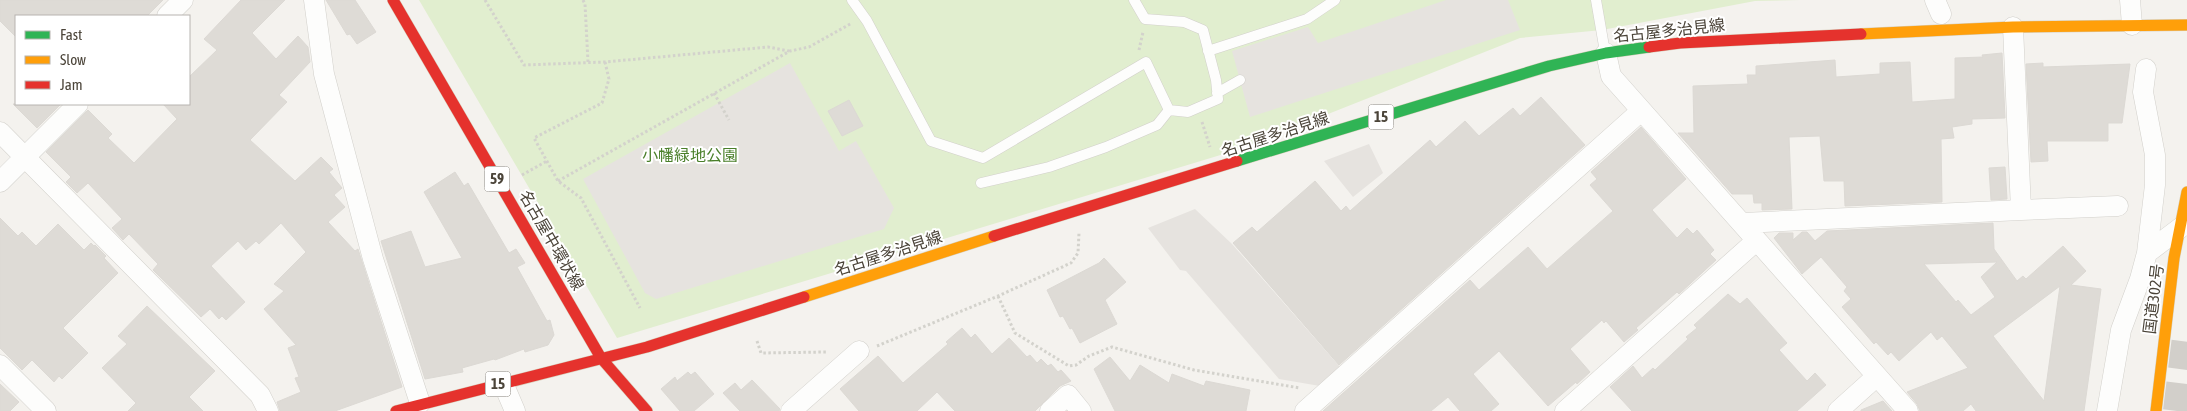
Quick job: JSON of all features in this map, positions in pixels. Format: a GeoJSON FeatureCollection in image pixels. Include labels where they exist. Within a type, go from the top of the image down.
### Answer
{"type":"FeatureCollection","features":[{"type":"Feature","properties":{"kind":"main road","name":"名古屋中環状線"},"geometry":{"type":"LineString","coordinates":[[393,0],[601,358],[647,411]]}},
{"type":"Feature","properties":{"kind":"main road","name":"名古屋多治見線"},"geometry":{"type":"LineString","coordinates":[[396,411],[420,403],[647,346],[1080,210],[1549,66],[1606,53],[1680,43],[2014,27],[2187,25]]}},
{"type":"Feature","properties":{"kind":"main road","name":"国道302号"},"geometry":{"type":"LineString","coordinates":[[2156,411],[2180,228],[2187,192]]}},
{"type":"Feature","properties":{"kind":"street"},"geometry":{"type":"LineString","coordinates":[[168,15],[183,0]]}},
{"type":"Feature","properties":{"kind":"street"},"geometry":{"type":"LineString","coordinates":[[314,0],[326,84],[373,259],[420,403]]}},
{"type":"Feature","properties":{"kind":"street"},"geometry":{"type":"LineString","coordinates":[[2130,0],[2132,25]]}},
{"type":"Feature","properties":{"kind":"street"},"geometry":{"type":"LineString","coordinates":[[2014,27],[2021,210]]}},
{"type":"Feature","properties":{"kind":"street"},"geometry":{"type":"LineString","coordinates":[[1606,53],[1611,76],[1908,411]]}},
{"type":"Feature","properties":{"kind":"street"},"geometry":{"type":"LineString","coordinates":[[2107,411],[2121,330],[2140,279],[2147,253],[2155,185],[2155,155],[2143,92],[2146,69]]}},
{"type":"Feature","properties":{"kind":"street"},"geometry":{"type":"LineString","coordinates":[[0,182],[77,105]]}},
{"type":"Feature","properties":{"kind":"street"},"geometry":{"type":"LineString","coordinates":[[1305,411],[1641,111]]}},
{"type":"Feature","properties":{"kind":"street"},"geometry":{"type":"LineString","coordinates":[[0,132],[260,395],[268,411]]}},
{"type":"Feature","properties":{"kind":"street"},"geometry":{"type":"LineString","coordinates":[[1743,223],[2118,206]]}},
{"type":"Feature","properties":{"kind":"street"},"geometry":{"type":"LineString","coordinates":[[2147,253],[2180,228]]}},
{"type":"Feature","properties":{"kind":"street"},"geometry":{"type":"LineString","coordinates":[[1565,411],[1756,241]]}},
{"type":"Feature","properties":{"kind":"street"},"geometry":{"type":"LineString","coordinates":[[791,411],[859,351]]}},
{"type":"Feature","properties":{"kind":"street"},"geometry":{"type":"LineString","coordinates":[[0,365],[46,411]]}},
{"type":"Feature","properties":{"kind":"street"},"geometry":{"type":"LineString","coordinates":[[1838,411],[1877,376]]}},
{"type":"Feature","properties":{"kind":"street"},"geometry":{"type":"LineString","coordinates":[[503,383],[515,411]]}},
{"type":"Feature","properties":{"kind":"street"},"geometry":{"type":"LineString","coordinates":[[1050,411],[1068,395],[1081,411]]}},
{"type":"Feature","properties":{"kind":"lane"},"geometry":{"type":"LineString","coordinates":[[852,0],[864,17],[931,141],[983,158],[1146,62],[1169,110]]}},
{"type":"Feature","properties":{"kind":"lane"},"geometry":{"type":"LineString","coordinates":[[1134,0],[1145,19],[1184,22],[1203,30],[1218,99],[1188,112],[1169,110]]}},
{"type":"Feature","properties":{"kind":"lane"},"geometry":{"type":"LineString","coordinates":[[1208,50],[1307,19],[1335,0]]}},
{"type":"Feature","properties":{"kind":"lane"},"geometry":{"type":"LineString","coordinates":[[1596,0],[1606,53]]}},
{"type":"Feature","properties":{"kind":"lane"},"geometry":{"type":"LineString","coordinates":[[1217,93],[1240,80]]}},
{"type":"Feature","properties":{"kind":"lane"},"geometry":{"type":"LineString","coordinates":[[981,183],[1048,167],[1106,147],[1157,125],[1169,110]]}},
{"type":"Feature","properties":{"kind":"path"},"geometry":{"type":"LineString","coordinates":[[485,0],[524,65],[605,62],[768,47],[790,51]]}},
{"type":"Feature","properties":{"kind":"path"},"geometry":{"type":"LineString","coordinates":[[584,0],[586,4],[588,62]]}},
{"type":"Feature","properties":{"kind":"path"},"geometry":{"type":"LineString","coordinates":[[558,181],[790,51],[809,47],[864,17]]}},
{"type":"Feature","properties":{"kind":"path"},"geometry":{"type":"LineString","coordinates":[[1145,19],[1139,53],[1146,62]]}},
{"type":"Feature","properties":{"kind":"path"},"geometry":{"type":"LineString","coordinates":[[605,62],[609,79],[602,103],[534,138],[558,181],[581,198],[640,308]]}},
{"type":"Feature","properties":{"kind":"path"},"geometry":{"type":"LineString","coordinates":[[714,93],[729,120]]}},
{"type":"Feature","properties":{"kind":"path"},"geometry":{"type":"LineString","coordinates":[[1198,107],[1217,169]]}},
{"type":"Feature","properties":{"kind":"path"},"geometry":{"type":"LineString","coordinates":[[519,177],[547,161]]}},
{"type":"Feature","properties":{"kind":"path"},"geometry":{"type":"LineString","coordinates":[[758,341],[761,353],[859,351],[873,348],[998,296],[1071,263],[1078,253],[1080,210]]}},
{"type":"Feature","properties":{"kind":"path"},"geometry":{"type":"LineString","coordinates":[[998,296],[1015,333],[1068,366],[1076,365],[1089,356],[1112,347],[1194,370],[1324,394]]}},
{"type":"Feature","properties":{"kind":"green space","name":"小幡緑地公園"},"geometry":{"type":"Polygon","coordinates":[[[419,0],[1800,0],[1755,1],[1602,30],[1520,38],[1237,150],[617,338],[419,0]]]}},
{"type":"Feature","properties":{"kind":"shaded area"},"geometry":{"type":"Polygon","coordinates":[[[1446,0],[1508,0],[1520,30],[1250,117],[1232,51],[1308,27],[1318,43],[1446,0]]]}},
{"type":"Feature","properties":{"kind":"shaded area"},"geometry":{"type":"Polygon","coordinates":[[[790,63],[839,151],[856,141],[894,208],[884,229],[656,299],[645,293],[583,179],[790,63]]]}},
{"type":"Feature","properties":{"kind":"shaded area"},"geometry":{"type":"Polygon","coordinates":[[[1369,144],[1383,173],[1353,197],[1324,161],[1369,144]]]}},
{"type":"Feature","properties":{"kind":"shaded area"},"geometry":{"type":"Polygon","coordinates":[[[1195,209],[1232,244],[1341,368],[1320,386],[1279,379],[1186,271],[1180,270],[1148,228],[1195,209]]]}},
{"type":"Feature","properties":{"kind":"building"},"geometry":{"type":"Polygon","coordinates":[[[0,0],[163,0],[148,15],[15,15],[15,36],[0,21],[0,0]]]}},
{"type":"Feature","properties":{"kind":"building"},"geometry":{"type":"Polygon","coordinates":[[[241,0],[285,0],[252,33],[276,59],[298,36],[308,47],[310,62],[279,95],[287,102],[250,140],[295,181],[321,157],[333,169],[329,172],[342,188],[334,195],[345,207],[328,222],[355,251],[358,249],[402,387],[335,411],[280,411],[277,402],[301,392],[295,378],[299,377],[288,348],[296,345],[264,309],[284,291],[274,284],[306,252],[281,223],[259,244],[256,241],[246,250],[238,241],[211,266],[245,302],[226,320],[222,316],[219,319],[210,309],[201,317],[153,270],[158,264],[129,234],[123,240],[112,228],[122,219],[88,183],[77,193],[66,182],[71,177],[46,152],[88,110],[112,134],[108,138],[134,163],[177,119],[164,105],[190,105],[190,76],[217,50],[204,39],[241,0]]]}},
{"type":"Feature","properties":{"kind":"building"},"geometry":{"type":"Polygon","coordinates":[[[326,0],[355,0],[376,32],[357,44],[350,34],[347,35],[326,0]]]}},
{"type":"Feature","properties":{"kind":"building"},"geometry":{"type":"Polygon","coordinates":[[[2002,53],[2005,118],[1972,119],[1972,124],[1952,127],[1954,138],[1941,139],[1942,202],[1845,206],[1844,181],[1824,181],[1820,136],[1789,137],[1792,209],[1762,210],[1762,203],[1754,203],[1753,194],[1732,194],[1678,133],[1694,133],[1693,86],[1748,84],[1747,75],[1756,75],[1756,66],[1835,60],[1836,77],[1880,74],[1880,63],[1910,62],[1912,102],[1955,99],[1955,58],[1983,57],[1982,55],[2002,53]]]}},
{"type":"Feature","properties":{"kind":"building"},"geometry":{"type":"Polygon","coordinates":[[[2043,63],[2043,67],[2130,64],[2122,123],[2108,123],[2108,141],[2047,141],[2048,161],[2031,162],[2026,64],[2043,63]]]}},
{"type":"Feature","properties":{"kind":"building"},"geometry":{"type":"Polygon","coordinates":[[[1541,97],[1585,145],[1339,365],[1233,243],[1252,227],[1257,232],[1315,181],[1341,211],[1346,206],[1350,211],[1430,140],[1436,147],[1465,121],[1479,136],[1513,108],[1520,116],[1541,97]]]}},
{"type":"Feature","properties":{"kind":"building"},"geometry":{"type":"Polygon","coordinates":[[[849,100],[863,126],[842,136],[828,111],[849,100]]]}},
{"type":"Feature","properties":{"kind":"building"},"geometry":{"type":"Polygon","coordinates":[[[13,104],[60,105],[37,128],[13,104]]]}},
{"type":"Feature","properties":{"kind":"building"},"geometry":{"type":"Polygon","coordinates":[[[1641,127],[1686,179],[1652,210],[1677,238],[1687,228],[1693,234],[1697,230],[1714,250],[1710,254],[1716,260],[1679,294],[1677,292],[1636,328],[1638,330],[1624,342],[1606,321],[1604,323],[1602,320],[1570,349],[1590,372],[1548,406],[1499,351],[1473,374],[1499,404],[1491,411],[1460,411],[1448,397],[1431,411],[1323,411],[1470,280],[1479,290],[1528,247],[1547,269],[1613,211],[1590,185],[1597,179],[1591,172],[1641,127]]]}},
{"type":"Feature","properties":{"kind":"building"},"geometry":{"type":"Polygon","coordinates":[[[2005,167],[2007,199],[1991,200],[1989,168],[2005,167]]]}},
{"type":"Feature","properties":{"kind":"building"},"geometry":{"type":"Polygon","coordinates":[[[455,172],[464,186],[468,183],[509,253],[516,249],[525,263],[517,267],[547,321],[550,320],[554,335],[548,345],[525,352],[524,349],[495,360],[462,368],[463,372],[425,379],[381,241],[411,231],[425,267],[462,258],[424,192],[455,172]]]}},
{"type":"Feature","properties":{"kind":"building"},"geometry":{"type":"Polygon","coordinates":[[[0,218],[18,236],[22,232],[36,246],[58,224],[84,250],[91,243],[95,245],[106,256],[104,258],[118,273],[63,328],[88,353],[62,379],[59,376],[54,382],[32,360],[22,370],[0,348],[0,218]]]}},
{"type":"Feature","properties":{"kind":"building"},"geometry":{"type":"Polygon","coordinates":[[[1993,223],[1994,249],[2017,281],[2023,276],[2026,279],[2063,246],[2086,271],[2071,285],[2101,289],[2084,411],[1976,411],[1971,404],[1963,411],[1920,411],[1907,392],[1968,368],[1942,336],[1937,340],[1931,332],[1899,361],[1891,352],[1888,355],[1876,342],[1874,344],[1842,307],[1851,299],[1844,291],[1847,287],[1821,257],[1802,274],[1774,238],[1779,233],[1793,233],[1793,240],[1802,232],[1807,232],[1815,241],[1827,231],[1993,223]],[[1997,262],[1924,264],[1956,302],[1958,300],[1971,315],[1995,297],[1981,277],[1997,262]],[[2060,286],[1993,336],[2044,401],[2060,286]]]}},
{"type":"Feature","properties":{"kind":"building"},"geometry":{"type":"Polygon","coordinates":[[[1104,258],[1126,282],[1105,300],[1117,324],[1080,343],[1063,316],[1060,317],[1047,290],[1099,263],[1104,258]]]}},
{"type":"Feature","properties":{"kind":"building"},"geometry":{"type":"Polygon","coordinates":[[[1728,294],[1740,304],[1747,298],[1787,343],[1779,350],[1807,381],[1815,373],[1826,385],[1797,411],[1632,411],[1610,387],[1633,366],[1642,378],[1653,368],[1655,370],[1688,339],[1686,337],[1697,328],[1694,325],[1728,294]]]}},
{"type":"Feature","properties":{"kind":"building"},"geometry":{"type":"Polygon","coordinates":[[[147,306],[215,371],[189,397],[203,411],[128,411],[136,403],[102,368],[127,344],[118,336],[147,306]]]}},
{"type":"Feature","properties":{"kind":"building"},"geometry":{"type":"Polygon","coordinates":[[[962,328],[971,338],[975,334],[992,354],[1009,338],[1027,357],[1030,355],[1037,363],[1041,359],[1048,366],[1051,364],[1058,372],[1061,370],[1071,381],[1060,386],[1035,411],[955,411],[937,392],[917,411],[859,411],[840,389],[878,356],[903,383],[948,344],[946,342],[962,328]]]}},
{"type":"Feature","properties":{"kind":"building"},"geometry":{"type":"Polygon","coordinates":[[[1110,357],[1130,381],[1140,365],[1169,383],[1172,374],[1204,386],[1206,381],[1250,390],[1246,411],[1115,411],[1094,369],[1110,357]]]}},
{"type":"Feature","properties":{"kind":"building"},"geometry":{"type":"Polygon","coordinates":[[[688,372],[691,375],[695,372],[714,394],[694,411],[680,411],[661,389],[675,377],[677,381],[688,372]]]}},
{"type":"Feature","properties":{"kind":"building"},"geometry":{"type":"Polygon","coordinates":[[[752,380],[780,409],[779,411],[740,411],[723,393],[735,383],[741,390],[752,380]]]}},
{"type":"Feature","properties":{"kind":"building"},"geometry":{"type":"Polygon","coordinates":[[[0,384],[19,402],[10,411],[0,411],[0,384]]]}},
{"type":"Feature","properties":{"kind":"building"},"geometry":{"type":"Polygon","coordinates":[[[1883,401],[1892,411],[1861,411],[1861,410],[1883,401]]]}},
{"type":"Feature","properties":{"kind":"tunnel"},"geometry":{"type":"LineString","coordinates":[[2177,411],[2187,329]]}},
{"type":"Feature","properties":{"kind":"traffic: fast"},"geometry":{"type":"LineString","coordinates":[[1237,161],[1549,66],[1606,53],[1649,47]]}},
{"type":"Feature","properties":{"kind":"traffic: slow"},"geometry":{"type":"LineString","coordinates":[[1861,34],[2013,27],[2187,25]]}},
{"type":"Feature","properties":{"kind":"traffic: slow"},"geometry":{"type":"LineString","coordinates":[[2156,411],[2174,258],[2187,192]]}},
{"type":"Feature","properties":{"kind":"traffic: slow"},"geometry":{"type":"LineString","coordinates":[[804,297],[994,236]]}},
{"type":"Feature","properties":{"kind":"traffic: jam"},"geometry":{"type":"LineString","coordinates":[[393,0],[601,358],[647,411]]}},
{"type":"Feature","properties":{"kind":"traffic: jam"},"geometry":{"type":"LineString","coordinates":[[1649,47],[1680,43],[1861,34]]}},
{"type":"Feature","properties":{"kind":"traffic: jam"},"geometry":{"type":"LineString","coordinates":[[994,236],[1237,161]]}},
{"type":"Feature","properties":{"kind":"traffic: jam"},"geometry":{"type":"LineString","coordinates":[[396,411],[647,347],[804,297]]}}]}
